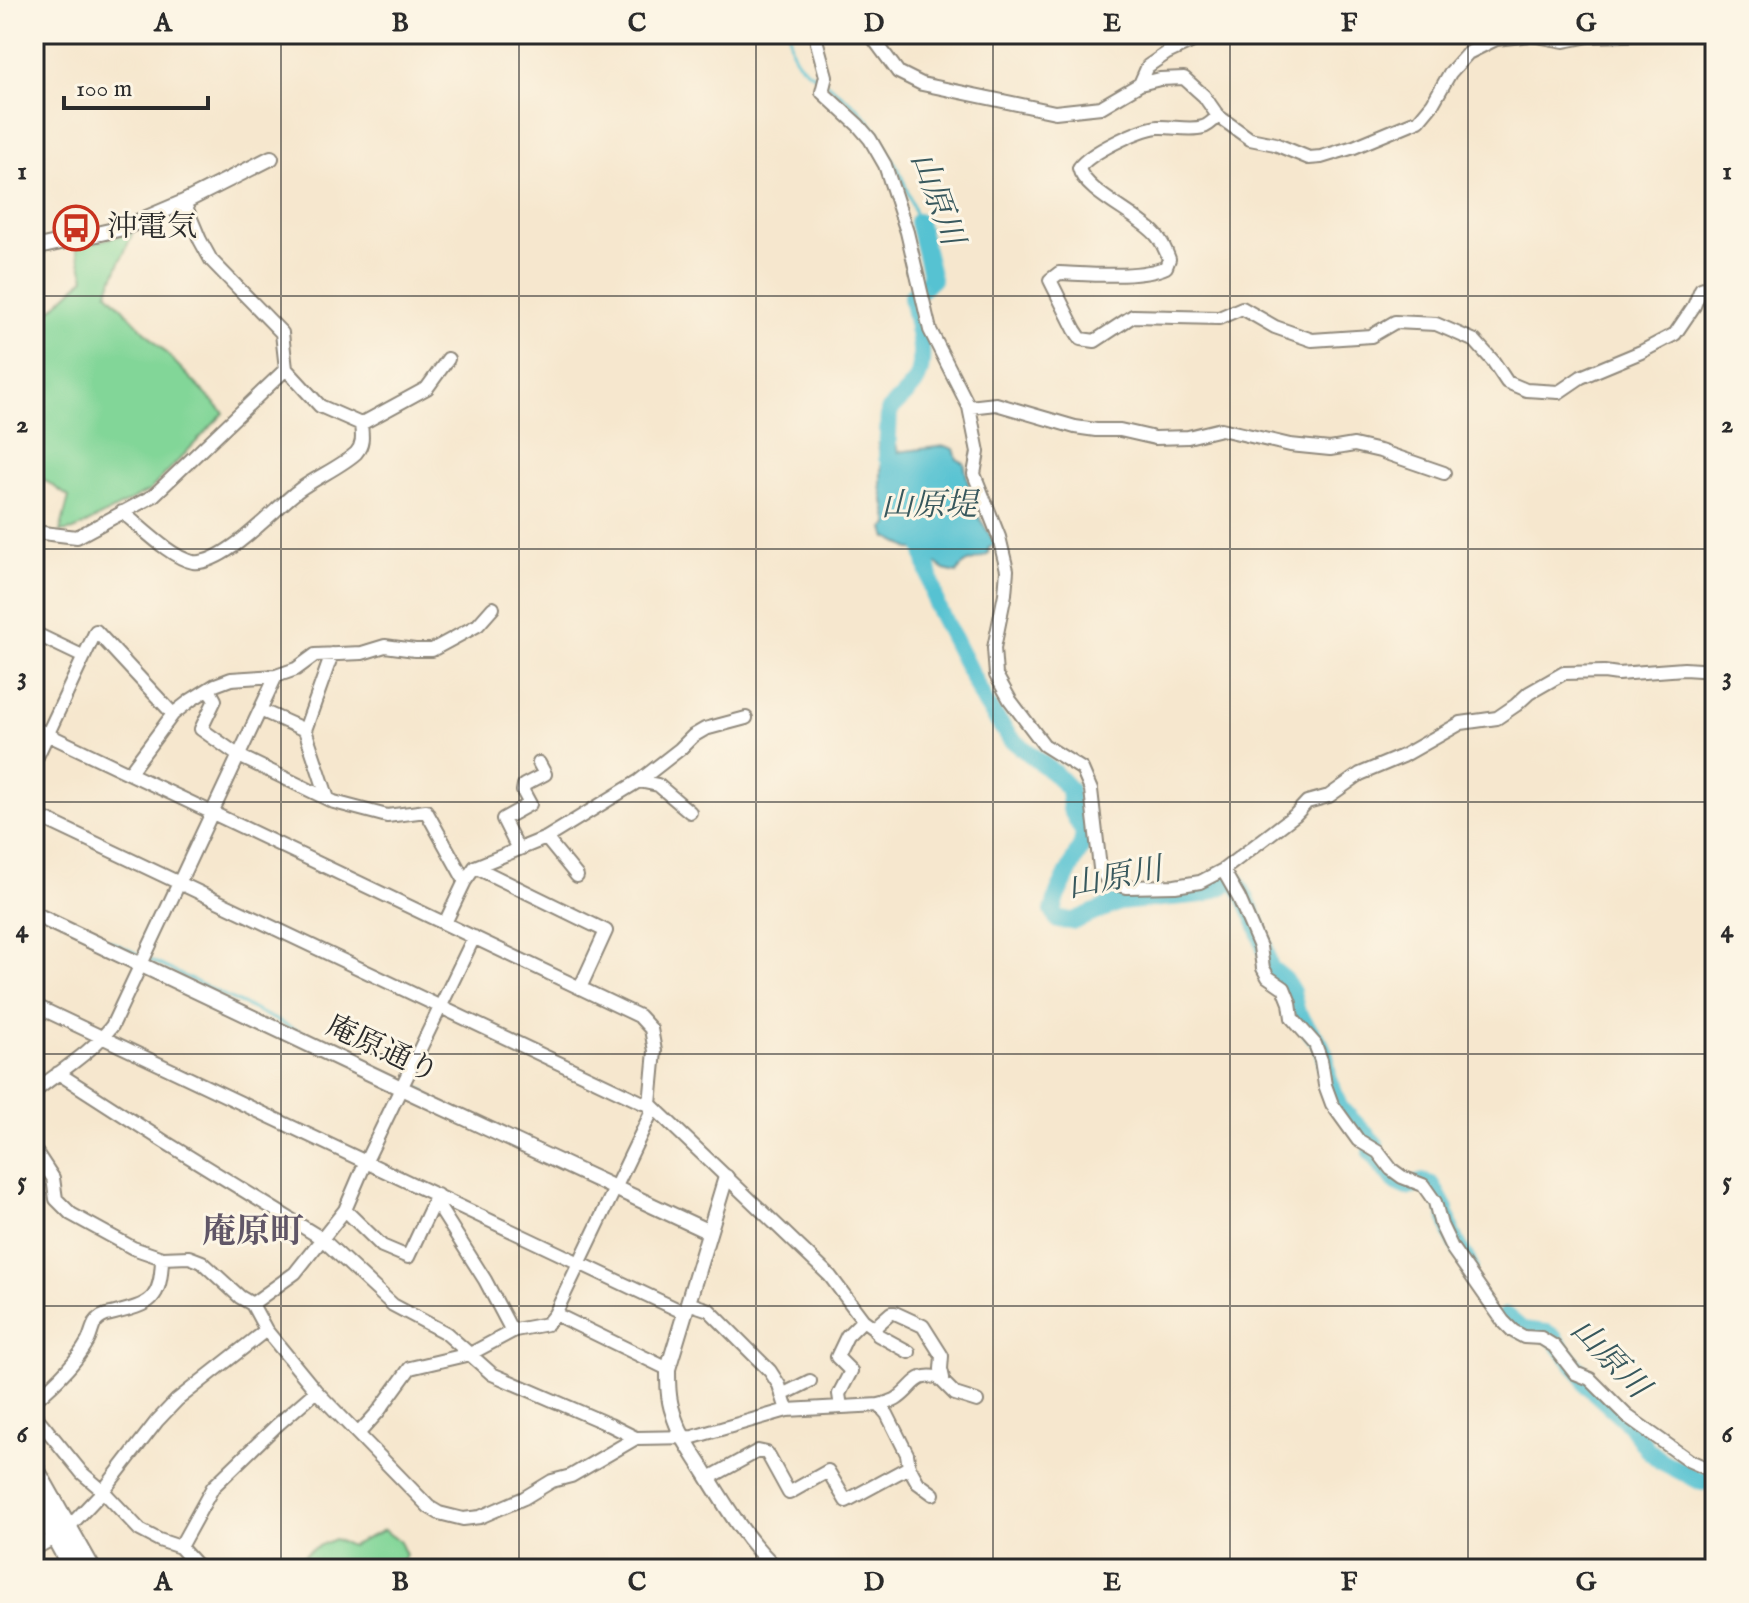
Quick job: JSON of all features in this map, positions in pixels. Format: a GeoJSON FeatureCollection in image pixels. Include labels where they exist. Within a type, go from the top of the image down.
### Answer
{"type":"FeatureCollection","features":[{"type":"Feature","properties":{"kind":"main road"},"geometry":{"type":"LineString","coordinates":[[34,1468],[62,1532],[73,1569]]}},
{"type":"Feature","properties":{"kind":"main road"},"geometry":{"type":"LineString","coordinates":[[34,1497],[91,1569]]}},
{"type":"Feature","properties":{"kind":"street"},"geometry":{"type":"LineString","coordinates":[[817,34],[826,76],[822,92],[858,125],[885,165],[907,232],[930,330],[969,407],[978,452],[974,474],[999,537],[1007,570],[994,648],[996,675],[1010,700],[1044,745],[1082,769],[1091,790],[1100,868],[1108,882],[1127,887],[1200,882],[1223,870],[1295,815],[1307,802],[1329,796],[1360,774],[1414,750],[1461,723],[1497,718],[1529,693],[1564,673],[1618,674],[1684,669],[1715,671]]}},
{"type":"Feature","properties":{"kind":"street"},"geometry":{"type":"LineString","coordinates":[[870,34],[898,72],[922,84],[1055,112],[1101,107],[1140,84],[1184,78],[1204,96],[1218,116],[1250,139],[1275,144],[1309,158],[1354,147],[1419,120],[1450,73],[1468,53],[1496,39],[1531,35],[1564,41],[1589,36],[1662,34]]}},
{"type":"Feature","properties":{"kind":"street"},"geometry":{"type":"LineString","coordinates":[[1140,84],[1148,66],[1167,53],[1208,34]]}},
{"type":"Feature","properties":{"kind":"street"},"geometry":{"type":"LineString","coordinates":[[1218,116],[1204,127],[1146,129],[1095,153],[1079,168],[1081,177],[1158,236],[1169,259],[1166,267],[1156,272],[1059,273],[1050,280],[1081,339],[1095,341],[1133,316],[1219,318],[1242,308],[1275,327],[1312,340],[1371,336],[1395,322],[1436,324],[1475,341],[1507,382],[1526,390],[1559,392],[1581,377],[1675,334],[1694,306],[1701,289],[1715,284]]}},
{"type":"Feature","properties":{"kind":"street"},"geometry":{"type":"LineString","coordinates":[[34,248],[123,228],[184,202],[271,158]]}},
{"type":"Feature","properties":{"kind":"street"},"geometry":{"type":"LineString","coordinates":[[184,202],[211,260],[282,333],[286,369],[320,406],[361,424]]}},
{"type":"Feature","properties":{"kind":"street"},"geometry":{"type":"LineString","coordinates":[[361,424],[427,388],[448,359]]}},
{"type":"Feature","properties":{"kind":"street"},"geometry":{"type":"LineString","coordinates":[[34,532],[77,537],[153,496],[286,369]]}},
{"type":"Feature","properties":{"kind":"street"},"geometry":{"type":"LineString","coordinates":[[969,407],[996,404],[1075,427],[1120,430],[1155,438],[1188,437],[1221,429],[1290,445],[1330,449],[1354,445],[1444,473]]}},
{"type":"Feature","properties":{"kind":"street"},"geometry":{"type":"LineString","coordinates":[[122,512],[181,557],[194,562],[208,560],[232,548],[299,490],[356,452],[363,440],[361,424]]}},
{"type":"Feature","properties":{"kind":"street"},"geometry":{"type":"LineString","coordinates":[[129,773],[173,714],[209,689],[231,679],[276,676],[296,669],[315,655],[362,653],[385,646],[432,650],[478,625],[493,608]]}},
{"type":"Feature","properties":{"kind":"street"},"geometry":{"type":"LineString","coordinates":[[34,763],[96,631],[173,714]]}},
{"type":"Feature","properties":{"kind":"street"},"geometry":{"type":"LineString","coordinates":[[34,633],[84,657]]}},
{"type":"Feature","properties":{"kind":"street"},"geometry":{"type":"LineString","coordinates":[[328,799],[305,730],[332,654]]}},
{"type":"Feature","properties":{"kind":"street"},"geometry":{"type":"LineString","coordinates":[[34,1092],[103,1037],[112,1026],[276,676]]}},
{"type":"Feature","properties":{"kind":"street"},"geometry":{"type":"LineString","coordinates":[[209,689],[215,700],[201,729],[239,756],[328,799],[387,816],[426,811],[465,881]]}},
{"type":"Feature","properties":{"kind":"street"},"geometry":{"type":"LineString","coordinates":[[260,710],[305,730]]}},
{"type":"Feature","properties":{"kind":"street"},"geometry":{"type":"LineString","coordinates":[[445,923],[475,867],[546,838],[639,781],[705,729],[746,718]]}},
{"type":"Feature","properties":{"kind":"street"},"geometry":{"type":"LineString","coordinates":[[34,728],[639,1016],[651,1029],[655,1051],[651,1113],[555,1314],[547,1324],[512,1331],[470,1354],[410,1368],[358,1434]]}},
{"type":"Feature","properties":{"kind":"street"},"geometry":{"type":"LineString","coordinates":[[518,849],[503,819],[530,804],[523,791],[524,785],[545,774],[539,763]]}},
{"type":"Feature","properties":{"kind":"street"},"geometry":{"type":"LineString","coordinates":[[639,781],[658,785],[690,812]]}},
{"type":"Feature","properties":{"kind":"street"},"geometry":{"type":"LineString","coordinates":[[34,814],[650,1104],[830,1276],[878,1335],[909,1352]]}},
{"type":"Feature","properties":{"kind":"street"},"geometry":{"type":"LineString","coordinates":[[546,838],[577,876]]}},
{"type":"Feature","properties":{"kind":"street"},"geometry":{"type":"LineString","coordinates":[[475,867],[606,931],[580,988]]}},
{"type":"Feature","properties":{"kind":"street"},"geometry":{"type":"LineString","coordinates":[[1223,870],[1260,947],[1263,968],[1268,977],[1284,988],[1292,1018],[1315,1044],[1332,1104],[1358,1140],[1378,1152],[1402,1177],[1423,1185],[1435,1202],[1452,1248],[1503,1321],[1524,1337],[1541,1338],[1554,1346],[1575,1373],[1590,1379],[1627,1416],[1690,1461],[1715,1472]]}},
{"type":"Feature","properties":{"kind":"street","name":"庵原通り"},"geometry":{"type":"LineString","coordinates":[[34,914],[709,1232]]}},
{"type":"Feature","properties":{"kind":"street"},"geometry":{"type":"LineString","coordinates":[[252,1304],[295,1273],[345,1210],[474,937]]}},
{"type":"Feature","properties":{"kind":"street"},"geometry":{"type":"LineString","coordinates":[[34,1005],[366,1161],[436,1198],[686,1308],[709,1310],[770,1371],[787,1410]]}},
{"type":"Feature","properties":{"kind":"street"},"geometry":{"type":"LineString","coordinates":[[58,1073],[321,1238],[393,1305],[446,1333],[492,1374],[636,1438],[693,1437],[787,1410],[879,1405],[900,1396],[918,1379],[927,1376],[943,1378]]}},
{"type":"Feature","properties":{"kind":"street"},"geometry":{"type":"LineString","coordinates":[[34,1149],[53,1178],[56,1199],[71,1214],[133,1248],[162,1258],[189,1257],[202,1262],[252,1304],[266,1330],[316,1391],[429,1507],[439,1513],[463,1519],[480,1517],[524,1498],[552,1481],[571,1476],[636,1438]]}},
{"type":"Feature","properties":{"kind":"street"},"geometry":{"type":"LineString","coordinates":[[726,1177],[668,1369],[668,1393],[683,1438],[743,1531],[777,1569]]}},
{"type":"Feature","properties":{"kind":"street"},"geometry":{"type":"LineString","coordinates":[[345,1210],[382,1246],[408,1257],[436,1198]]}},
{"type":"Feature","properties":{"kind":"street"},"geometry":{"type":"LineString","coordinates":[[436,1198],[512,1331]]}},
{"type":"Feature","properties":{"kind":"street"},"geometry":{"type":"LineString","coordinates":[[34,1401],[54,1384],[88,1341],[102,1316],[144,1305],[158,1290],[162,1258]]}},
{"type":"Feature","properties":{"kind":"street"},"geometry":{"type":"LineString","coordinates":[[841,1407],[839,1394],[851,1371],[837,1357],[847,1336],[891,1313],[923,1326],[942,1356],[943,1378],[940,1379],[955,1394],[977,1401]]}},
{"type":"Feature","properties":{"kind":"street"},"geometry":{"type":"LineString","coordinates":[[555,1314],[668,1369]]}},
{"type":"Feature","properties":{"kind":"street"},"geometry":{"type":"LineString","coordinates":[[34,1549],[62,1532],[103,1491],[177,1400],[266,1330]]}},
{"type":"Feature","properties":{"kind":"street"},"geometry":{"type":"LineString","coordinates":[[782,1395],[810,1381]]}},
{"type":"Feature","properties":{"kind":"street"},"geometry":{"type":"LineString","coordinates":[[180,1547],[213,1487],[316,1391]]}},
{"type":"Feature","properties":{"kind":"street"},"geometry":{"type":"LineString","coordinates":[[879,1405],[887,1414],[918,1483],[933,1494]]}},
{"type":"Feature","properties":{"kind":"street"},"geometry":{"type":"LineString","coordinates":[[34,1414],[82,1473],[140,1530],[180,1547],[200,1569]]}},
{"type":"Feature","properties":{"kind":"street"},"geometry":{"type":"LineString","coordinates":[[709,1478],[758,1451],[767,1453],[789,1493],[828,1471],[846,1501],[909,1467]]}},
{"type":"Feature","properties":{"kind":"green space"},"geometry":{"type":"Polygon","coordinates":[[[133,232],[107,292],[224,413],[149,491],[74,530],[60,532],[69,497],[43,479],[34,490],[34,326],[85,278],[76,247],[133,232]]]}},
{"type":"Feature","properties":{"kind":"green space"},"geometry":{"type":"Polygon","coordinates":[[[384,1530],[400,1542],[406,1555],[398,1569],[284,1569],[291,1567],[310,1550],[334,1539],[351,1546],[384,1530]]]}},
{"type":"Feature","properties":{"kind":"water","name":"山原堤"},"geometry":{"type":"Polygon","coordinates":[[[895,441],[898,452],[945,446],[954,449],[957,459],[964,463],[974,509],[995,543],[988,549],[989,554],[967,563],[957,573],[944,570],[920,549],[910,549],[887,538],[884,528],[889,525],[881,486],[878,444],[895,441]]]}},
{"type":"Feature","properties":{"kind":"waterway","name":"山原川"},"geometry":{"type":"LineString","coordinates":[[790,34],[792,50],[798,62],[822,80]]}},
{"type":"Feature","properties":{"kind":"waterway","name":"山原川"},"geometry":{"type":"LineString","coordinates":[[828,84],[858,108],[878,131],[903,179],[918,222]]}},
{"type":"Feature","properties":{"kind":"waterway","name":"山原川"},"geometry":{"type":"LineString","coordinates":[[891,466],[887,457],[889,411],[915,383],[921,364],[912,297],[932,279],[918,222]]}},
{"type":"Feature","properties":{"kind":"waterway","name":"山原川"},"geometry":{"type":"LineString","coordinates":[[918,534],[937,607],[986,704],[1010,738],[1069,789],[1071,809],[1084,833],[1082,844],[1058,894],[1053,911],[1058,920],[1074,921],[1119,902],[1204,894],[1236,880],[1256,922],[1269,967],[1285,980],[1292,992],[1297,1013],[1325,1055],[1328,1076],[1339,1107],[1375,1144],[1371,1152],[1394,1181],[1407,1187],[1423,1182],[1432,1185],[1445,1209],[1452,1235],[1470,1266]]}},
{"type":"Feature","properties":{"kind":"waterway"},"geometry":{"type":"LineString","coordinates":[[34,905],[140,955]]}},
{"type":"Feature","properties":{"kind":"waterway"},"geometry":{"type":"LineString","coordinates":[[146,958],[399,1079]]}},
{"type":"Feature","properties":{"kind":"waterway"},"geometry":{"type":"LineString","coordinates":[[406,1082],[425,1091]]}},
{"type":"Feature","properties":{"kind":"waterway","name":"山原川"},"geometry":{"type":"LineString","coordinates":[[1506,1316],[1522,1330],[1547,1333],[1553,1337],[1581,1372],[1588,1386],[1630,1424],[1647,1449],[1661,1461],[1702,1482],[1715,1476]]}},
{"type":"Feature","properties":{"kind":"place","name":"沖電気"},"geometry":{"type":"Point","coordinates":[76,228]}},
{"type":"Feature","properties":{"kind":"district","name":"庵原町"},"geometry":{"type":"Point","coordinates":[253,1232]}}]}
